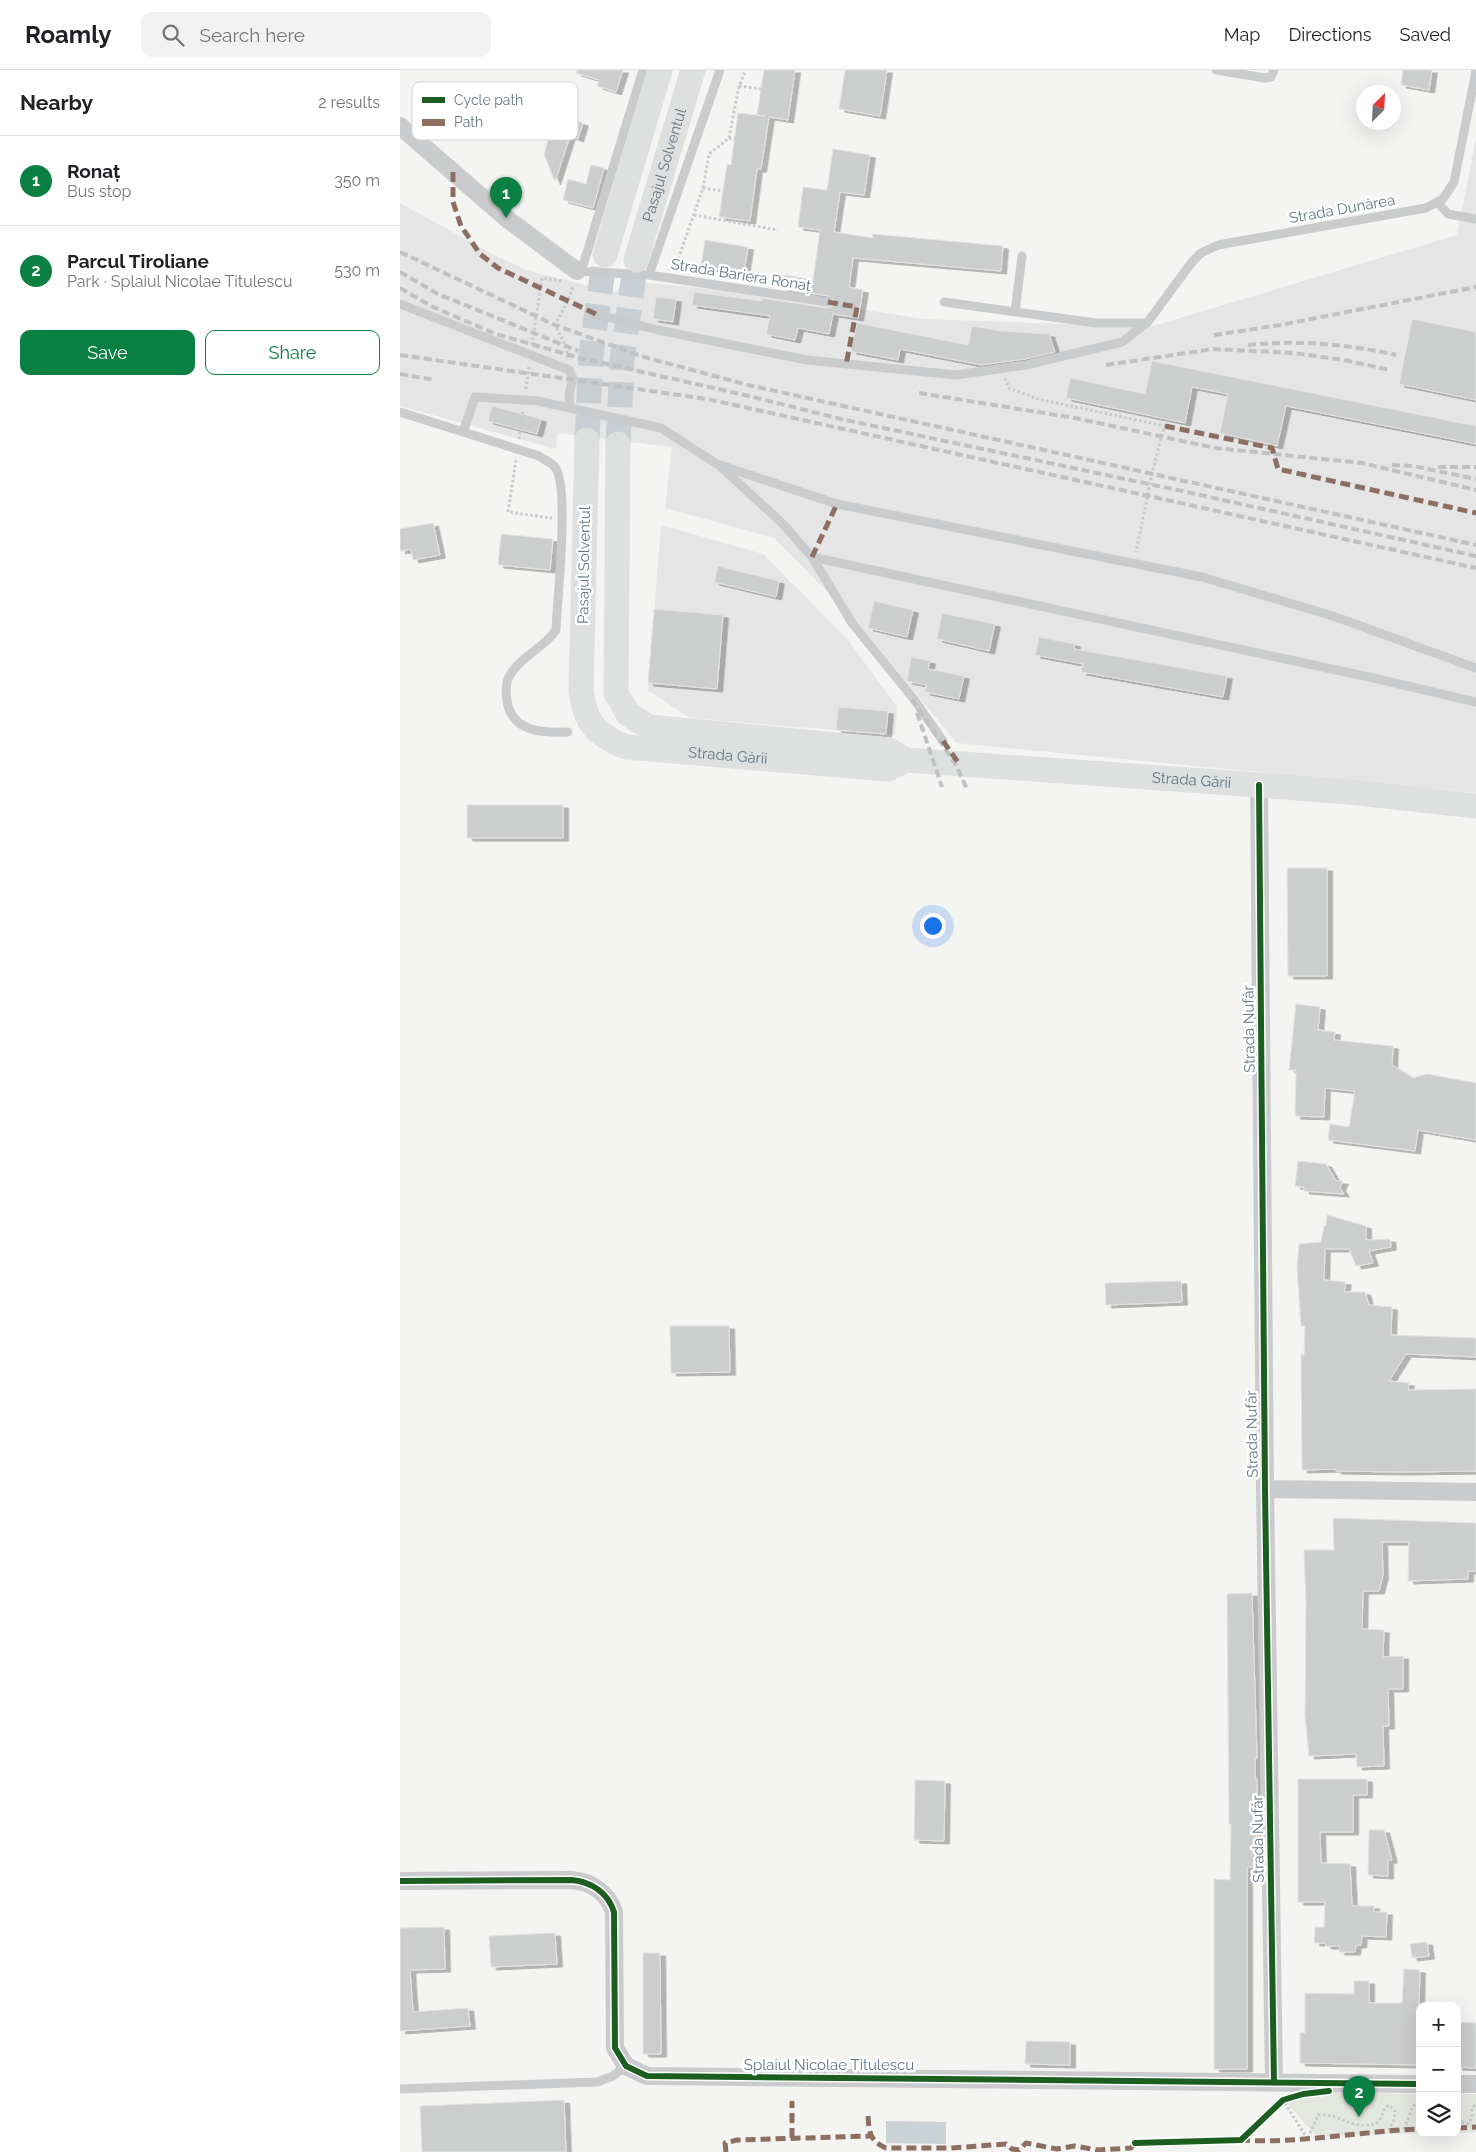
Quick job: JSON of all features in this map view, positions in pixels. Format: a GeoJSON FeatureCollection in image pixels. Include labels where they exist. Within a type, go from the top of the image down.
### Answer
{"type":"FeatureCollection","features":[{"type":"Feature","properties":{"kind":"main road","name":"Pasajul Solventul"},"geometry":{"type":"LineString","coordinates":[[605,255],[629,168],[660,70]]}},
{"type":"Feature","properties":{"kind":"main road","name":"Pasajul Solventul"},"geometry":{"type":"LineString","coordinates":[[642,268],[692,70]]}},
{"type":"Feature","properties":{"kind":"main road","name":"Pasajul Solventul"},"geometry":{"type":"LineString","coordinates":[[580,690],[587,440]]}},
{"type":"Feature","properties":{"kind":"main road","name":"Strada Gării"},"geometry":{"type":"LineString","coordinates":[[618,444],[616,693],[628,714],[649,726],[889,750],[906,760],[1259,784],[1476,806]]}},
{"type":"Feature","properties":{"kind":"main road","name":"Strada Gării"},"geometry":{"type":"LineString","coordinates":[[580,690],[583,708],[594,728],[608,740],[626,747],[888,769],[906,760]]}},
{"type":"Feature","properties":{"kind":"street"},"geometry":{"type":"LineString","coordinates":[[400,126],[412,136]]}},
{"type":"Feature","properties":{"kind":"street"},"geometry":{"type":"LineString","coordinates":[[416,140],[506,218],[579,271]]}},
{"type":"Feature","properties":{"kind":"street","name":"Strada Nufăr"},"geometry":{"type":"LineString","coordinates":[[1259,784],[1274,2083]]}},
{"type":"Feature","properties":{"kind":"street"},"geometry":{"type":"LineString","coordinates":[[1266,1489],[1476,1492]]}},
{"type":"Feature","properties":{"kind":"street"},"geometry":{"type":"LineString","coordinates":[[400,1881],[572,1880],[586,1882],[604,1894],[614,1912],[615,2048],[626,2066]]}},
{"type":"Feature","properties":{"kind":"street","name":"Splaiul Nicolae Titulescu"},"geometry":{"type":"LineString","coordinates":[[626,2066],[647,2076],[694,2078],[1416,2084]]}},
{"type":"Feature","properties":{"kind":"street"},"geometry":{"type":"LineString","coordinates":[[1461,2084],[1476,2084]]}},
{"type":"Feature","properties":{"kind":"lane"},"geometry":{"type":"LineString","coordinates":[[579,271],[643,70]]}},
{"type":"Feature","properties":{"kind":"lane"},"geometry":{"type":"LineString","coordinates":[[642,268],[720,70]]}},
{"type":"Feature","properties":{"kind":"lane"},"geometry":{"type":"LineString","coordinates":[[1216,70],[1265,78],[1271,77],[1274,70]]}},
{"type":"Feature","properties":{"kind":"lane","name":"Strada Dunărea"},"geometry":{"type":"LineString","coordinates":[[596,314],[658,330],[807,360],[956,375],[1026,365],[1122,342],[1147,323],[1192,262],[1201,253],[1218,245],[1426,208],[1444,199],[1454,182],[1476,71]]}},
{"type":"Feature","properties":{"kind":"lane"},"geometry":{"type":"LineString","coordinates":[[1437,202],[1448,214],[1476,219]]}},
{"type":"Feature","properties":{"kind":"lane"},"geometry":{"type":"LineString","coordinates":[[1015,312],[1022,256]]}},
{"type":"Feature","properties":{"kind":"lane","name":"Strada Bariera Ronaț"},"geometry":{"type":"LineString","coordinates":[[579,271],[642,268],[672,278],[828,302]]}},
{"type":"Feature","properties":{"kind":"lane"},"geometry":{"type":"LineString","coordinates":[[944,302],[1096,323],[1147,323]]}},
{"type":"Feature","properties":{"kind":"lane"},"geometry":{"type":"LineString","coordinates":[[400,304],[569,370],[573,378],[569,394],[570,407]]}},
{"type":"Feature","properties":{"kind":"lane"},"geometry":{"type":"LineString","coordinates":[[463,432],[475,397],[538,401],[660,428],[717,464],[782,523],[812,558],[852,624],[913,698],[943,741]]}},
{"type":"Feature","properties":{"kind":"lane"},"geometry":{"type":"LineString","coordinates":[[400,412],[539,456],[555,467],[561,484],[562,519],[556,630],[548,641],[519,663],[508,677],[506,693],[509,712],[520,725],[543,733],[568,732]]}},
{"type":"Feature","properties":{"kind":"lane"},"geometry":{"type":"LineString","coordinates":[[717,464],[837,504],[1202,577],[1332,616],[1476,668]]}},
{"type":"Feature","properties":{"kind":"lane"},"geometry":{"type":"LineString","coordinates":[[812,558],[1378,679],[1476,702]]}},
{"type":"Feature","properties":{"kind":"lane"},"geometry":{"type":"LineString","coordinates":[[400,2089],[597,2082],[613,2076],[626,2066]]}},
{"type":"Feature","properties":{"kind":"path"},"geometry":{"type":"LineString","coordinates":[[672,278],[703,188],[709,154],[729,138],[739,86],[746,70]]}},
{"type":"Feature","properties":{"kind":"path"},"geometry":{"type":"LineString","coordinates":[[739,86],[761,89]]}},
{"type":"Feature","properties":{"kind":"path"},"geometry":{"type":"LineString","coordinates":[[729,138],[735,139]]}},
{"type":"Feature","properties":{"kind":"path"},"geometry":{"type":"LineString","coordinates":[[703,188],[723,191]]}},
{"type":"Feature","properties":{"kind":"path"},"geometry":{"type":"LineString","coordinates":[[694,215],[778,230]]}},
{"type":"Feature","properties":{"kind":"path"},"geometry":{"type":"LineString","coordinates":[[568,301],[555,325],[566,347],[569,370]]}},
{"type":"Feature","properties":{"kind":"path"},"geometry":{"type":"LineString","coordinates":[[1003,369],[1009,388],[1038,399],[1165,426],[1154,463],[1151,485],[1144,507],[1133,562]]}},
{"type":"Feature","properties":{"kind":"path"},"geometry":{"type":"LineString","coordinates":[[508,512],[556,519]]}},
{"type":"Feature","properties":{"kind":"path"},"geometry":{"type":"LineString","coordinates":[[1274,2083],[1286,2099],[1308,2138],[1318,2115],[1329,2114],[1358,2126],[1368,2126],[1379,2122],[1384,2110],[1390,2105],[1395,2111],[1394,2120],[1389,2130]]}},
{"type":"Feature","properties":{"kind":"path"},"geometry":{"type":"LineString","coordinates":[[1276,2105],[1286,2099]]}},
{"type":"Feature","properties":{"kind":"path"},"geometry":{"type":"LineString","coordinates":[[1404,2130],[1413,2106],[1416,2104]]}},
{"type":"Feature","properties":{"kind":"path"},"geometry":{"type":"LineString","coordinates":[[1461,2122],[1468,2124],[1472,2118],[1472,2108],[1476,2104]]}},
{"type":"Feature","properties":{"kind":"shaded area"},"geometry":{"type":"Polygon","coordinates":[[[1476,139],[1476,793],[957,743],[856,621],[774,538],[665,508],[672,447],[558,433],[556,449],[400,406],[400,203],[498,257],[529,271],[615,292],[628,281],[762,294],[924,319],[1150,327],[1457,235],[1476,139]]]}},
{"type":"Feature","properties":{"kind":"shaded area"},"geometry":{"type":"Polygon","coordinates":[[[661,525],[763,554],[848,640],[897,707],[895,735],[690,718],[648,690],[661,525]]]}},
{"type":"Feature","properties":{"kind":"shaded area"},"geometry":{"type":"Polygon","coordinates":[[[1324,2092],[1416,2094],[1416,2134],[1316,2136],[1285,2101],[1304,2095],[1324,2092]]]}},
{"type":"Feature","properties":{"kind":"shaded area"},"geometry":{"type":"Polygon","coordinates":[[[1461,2094],[1476,2094],[1476,2132],[1461,2133],[1461,2094]]]}},
{"type":"Feature","properties":{"kind":"shaded area"},"geometry":{"type":"Polygon","coordinates":[[[886,2121],[946,2122],[946,2144],[886,2143],[886,2121]]]}},
{"type":"Feature","properties":{"kind":"building"},"geometry":{"type":"Polygon","coordinates":[[[577,70],[623,70],[616,92],[597,86],[599,80],[576,73],[577,70]]]}},
{"type":"Feature","properties":{"kind":"building"},"geometry":{"type":"Polygon","coordinates":[[[764,70],[795,70],[788,120],[769,117],[761,169],[757,169],[750,221],[719,217],[727,164],[731,165],[738,113],[765,116],[757,115],[764,70]]]}},
{"type":"Feature","properties":{"kind":"building"},"geometry":{"type":"Polygon","coordinates":[[[845,70],[887,70],[880,116],[839,109],[845,70]]]}},
{"type":"Feature","properties":{"kind":"building"},"geometry":{"type":"Polygon","coordinates":[[[1403,70],[1432,70],[1429,90],[1401,85],[1403,70]]]}},
{"type":"Feature","properties":{"kind":"building"},"geometry":{"type":"Polygon","coordinates":[[[578,121],[583,123],[578,139],[578,121]]]}},
{"type":"Feature","properties":{"kind":"building"},"geometry":{"type":"Polygon","coordinates":[[[548,140],[569,140],[555,182],[544,154],[548,140]]]}},
{"type":"Feature","properties":{"kind":"building"},"geometry":{"type":"Polygon","coordinates":[[[833,149],[870,155],[864,195],[840,192],[834,232],[873,238],[873,234],[1003,246],[1001,271],[853,258],[849,287],[863,290],[858,318],[833,314],[829,334],[798,328],[795,340],[766,334],[770,316],[692,305],[694,292],[762,301],[762,298],[827,308],[833,306],[834,300],[829,296],[782,289],[785,275],[813,280],[820,230],[798,227],[803,187],[827,190],[833,149]]]}},
{"type":"Feature","properties":{"kind":"building"},"geometry":{"type":"Polygon","coordinates":[[[591,165],[604,168],[593,208],[563,200],[568,179],[586,184],[591,165]]]}},
{"type":"Feature","properties":{"kind":"building"},"geometry":{"type":"Polygon","coordinates":[[[705,240],[748,247],[744,273],[701,267],[705,240]]]}},
{"type":"Feature","properties":{"kind":"building"},"geometry":{"type":"Polygon","coordinates":[[[656,297],[676,299],[673,322],[653,319],[656,297]]]}},
{"type":"Feature","properties":{"kind":"building"},"geometry":{"type":"Polygon","coordinates":[[[1412,319],[1476,332],[1476,400],[1399,384],[1412,319]]]}},
{"type":"Feature","properties":{"kind":"building"},"geometry":{"type":"Polygon","coordinates":[[[857,323],[968,345],[972,326],[1001,331],[1049,334],[1055,352],[1025,359],[981,365],[900,349],[898,360],[851,351],[857,323]]]}},
{"type":"Feature","properties":{"kind":"building"},"geometry":{"type":"Polygon","coordinates":[[[1152,361],[1476,426],[1476,444],[1286,406],[1277,446],[1220,433],[1228,394],[1192,387],[1185,423],[1066,398],[1070,378],[1145,394],[1152,361]]]}},
{"type":"Feature","properties":{"kind":"building"},"geometry":{"type":"Polygon","coordinates":[[[492,406],[541,419],[537,434],[488,421],[492,406]]]}},
{"type":"Feature","properties":{"kind":"building"},"geometry":{"type":"Polygon","coordinates":[[[433,523],[440,555],[413,560],[411,549],[400,551],[400,529],[433,523]]]}},
{"type":"Feature","properties":{"kind":"building"},"geometry":{"type":"Polygon","coordinates":[[[501,534],[553,539],[550,570],[498,565],[501,534]]]}},
{"type":"Feature","properties":{"kind":"building"},"geometry":{"type":"Polygon","coordinates":[[[718,566],[779,581],[776,597],[714,582],[718,566]]]}},
{"type":"Feature","properties":{"kind":"building"},"geometry":{"type":"Polygon","coordinates":[[[874,601],[913,610],[907,637],[868,628],[874,601]]]}},
{"type":"Feature","properties":{"kind":"building"},"geometry":{"type":"Polygon","coordinates":[[[654,609],[723,615],[717,689],[648,683],[654,609]]]}},
{"type":"Feature","properties":{"kind":"building"},"geometry":{"type":"Polygon","coordinates":[[[942,613],[995,624],[989,651],[937,639],[942,613]]]}},
{"type":"Feature","properties":{"kind":"building"},"geometry":{"type":"Polygon","coordinates":[[[1039,637],[1075,644],[1074,649],[1227,676],[1223,697],[1081,672],[1083,664],[1035,655],[1039,637]]]}},
{"type":"Feature","properties":{"kind":"building"},"geometry":{"type":"Polygon","coordinates":[[[911,657],[930,661],[928,669],[964,676],[959,699],[925,692],[926,685],[907,681],[911,657]]]}},
{"type":"Feature","properties":{"kind":"building"},"geometry":{"type":"Polygon","coordinates":[[[838,707],[888,711],[886,734],[836,730],[838,707]]]}},
{"type":"Feature","properties":{"kind":"building"},"geometry":{"type":"Polygon","coordinates":[[[467,805],[563,805],[563,838],[467,838],[467,805]]]}},
{"type":"Feature","properties":{"kind":"building"},"geometry":{"type":"Polygon","coordinates":[[[1287,868],[1327,868],[1327,976],[1288,976],[1287,868]]]}},
{"type":"Feature","properties":{"kind":"building"},"geometry":{"type":"Polygon","coordinates":[[[1296,1004],[1320,1007],[1318,1030],[1335,1032],[1334,1040],[1393,1046],[1392,1065],[1413,1078],[1427,1074],[1476,1083],[1476,1140],[1418,1130],[1415,1151],[1328,1140],[1330,1124],[1349,1127],[1355,1091],[1325,1088],[1324,1117],[1295,1116],[1296,1070],[1289,1070],[1296,1004]]]}},
{"type":"Feature","properties":{"kind":"building"},"geometry":{"type":"Polygon","coordinates":[[[1298,1161],[1326,1164],[1336,1181],[1343,1181],[1340,1188],[1344,1194],[1304,1191],[1304,1187],[1295,1186],[1298,1161]]]}},
{"type":"Feature","properties":{"kind":"building"},"geometry":{"type":"Polygon","coordinates":[[[1327,1215],[1366,1226],[1366,1240],[1390,1239],[1391,1247],[1369,1251],[1373,1263],[1356,1266],[1349,1249],[1325,1249],[1324,1280],[1346,1282],[1344,1292],[1365,1292],[1369,1305],[1392,1307],[1391,1335],[1476,1338],[1476,1357],[1406,1354],[1389,1381],[1409,1383],[1408,1390],[1476,1389],[1476,1471],[1302,1470],[1301,1354],[1304,1355],[1305,1326],[1301,1326],[1297,1268],[1299,1244],[1321,1242],[1327,1215]]]}},
{"type":"Feature","properties":{"kind":"building"},"geometry":{"type":"Polygon","coordinates":[[[1181,1281],[1182,1302],[1106,1305],[1105,1283],[1181,1281]]]}},
{"type":"Feature","properties":{"kind":"building"},"geometry":{"type":"Polygon","coordinates":[[[670,1326],[729,1326],[730,1372],[671,1373],[670,1326]]]}},
{"type":"Feature","properties":{"kind":"building"},"geometry":{"type":"Polygon","coordinates":[[[1333,1518],[1476,1523],[1476,1571],[1468,1571],[1468,1579],[1408,1581],[1409,1542],[1382,1542],[1383,1575],[1379,1591],[1363,1591],[1362,1629],[1384,1630],[1383,1657],[1403,1656],[1403,1689],[1388,1689],[1389,1726],[1383,1726],[1384,1766],[1357,1767],[1356,1754],[1309,1756],[1305,1716],[1306,1605],[1304,1550],[1334,1550],[1333,1518]]]}},
{"type":"Feature","properties":{"kind":"building"},"geometry":{"type":"Polygon","coordinates":[[[1252,1593],[1257,1758],[1255,1758],[1255,1779],[1257,1779],[1256,1867],[1247,1867],[1247,2069],[1214,2069],[1214,1879],[1230,1880],[1231,1824],[1229,1824],[1227,1594],[1252,1593]]]}},
{"type":"Feature","properties":{"kind":"building"},"geometry":{"type":"Polygon","coordinates":[[[1298,1779],[1367,1779],[1367,1795],[1353,1795],[1353,1832],[1320,1832],[1321,1863],[1350,1864],[1352,1906],[1374,1906],[1374,1912],[1387,1912],[1386,1937],[1362,1936],[1361,1945],[1356,1945],[1355,1952],[1339,1952],[1340,1946],[1326,1946],[1325,1943],[1314,1943],[1315,1927],[1324,1927],[1325,1902],[1298,1902],[1298,1779]]]}},
{"type":"Feature","properties":{"kind":"building"},"geometry":{"type":"Polygon","coordinates":[[[915,1780],[945,1781],[944,1841],[914,1840],[915,1780]]]}},
{"type":"Feature","properties":{"kind":"building"},"geometry":{"type":"Polygon","coordinates":[[[1369,1830],[1384,1830],[1392,1860],[1388,1860],[1388,1876],[1368,1875],[1369,1830]]]}},
{"type":"Feature","properties":{"kind":"building"},"geometry":{"type":"Polygon","coordinates":[[[444,1927],[445,1969],[410,1970],[413,2012],[468,2008],[470,2026],[400,2031],[400,1928],[444,1927]]]}},
{"type":"Feature","properties":{"kind":"building"},"geometry":{"type":"Polygon","coordinates":[[[555,1933],[557,1964],[491,1967],[489,1936],[555,1933]]]}},
{"type":"Feature","properties":{"kind":"building"},"geometry":{"type":"Polygon","coordinates":[[[1427,1942],[1429,1956],[1412,1958],[1410,1944],[1427,1942]]]}},
{"type":"Feature","properties":{"kind":"building"},"geometry":{"type":"Polygon","coordinates":[[[643,1953],[660,1953],[661,2054],[643,2054],[643,1953]]]}},
{"type":"Feature","properties":{"kind":"building"},"geometry":{"type":"Polygon","coordinates":[[[1404,1969],[1420,1970],[1419,2002],[1416,2002],[1416,2065],[1300,2063],[1300,2033],[1305,2033],[1305,1993],[1354,1994],[1354,1981],[1369,1981],[1369,2003],[1402,2003],[1404,1969]]]}},
{"type":"Feature","properties":{"kind":"building"},"geometry":{"type":"Polygon","coordinates":[[[1461,2022],[1476,2023],[1476,2068],[1461,2067],[1461,2022]]]}},
{"type":"Feature","properties":{"kind":"building"},"geometry":{"type":"Polygon","coordinates":[[[1026,2041],[1070,2042],[1070,2065],[1025,2064],[1026,2041]]]}},
{"type":"Feature","properties":{"kind":"building"},"geometry":{"type":"Polygon","coordinates":[[[564,2100],[566,2152],[422,2152],[420,2106],[564,2100]]]}},
{"type":"Feature","properties":{"kind":"tunnel"},"geometry":{"type":"LineString","coordinates":[[587,440],[591,355],[605,255]]}},
{"type":"Feature","properties":{"kind":"tunnel"},"geometry":{"type":"LineString","coordinates":[[618,444],[622,361],[636,260]]}},
{"type":"Feature","properties":{"kind":"railway"},"geometry":{"type":"LineString","coordinates":[[400,252],[555,325],[644,357],[748,385],[1476,545]]}},
{"type":"Feature","properties":{"kind":"railway"},"geometry":{"type":"LineString","coordinates":[[400,272],[438,294],[578,351]]}},
{"type":"Feature","properties":{"kind":"railway"},"geometry":{"type":"LineString","coordinates":[[1214,335],[1280,325],[1476,287]]}},
{"type":"Feature","properties":{"kind":"railway"},"geometry":{"type":"LineString","coordinates":[[400,288],[433,307],[496,334],[580,358],[745,395],[841,419],[1182,491],[1476,556]]}},
{"type":"Feature","properties":{"kind":"railway"},"geometry":{"type":"LineString","coordinates":[[1248,345],[1322,344],[1360,348],[1396,355]]}},
{"type":"Feature","properties":{"kind":"railway"},"geometry":{"type":"LineString","coordinates":[[1106,365],[1213,349],[1294,353],[1344,360],[1390,370]]}},
{"type":"Feature","properties":{"kind":"railway"},"geometry":{"type":"LineString","coordinates":[[400,355],[707,399],[1476,568]]}},
{"type":"Feature","properties":{"kind":"railway"},"geometry":{"type":"LineString","coordinates":[[400,374],[435,380]]}},
{"type":"Feature","properties":{"kind":"railway"},"geometry":{"type":"LineString","coordinates":[[919,393],[1075,418],[1215,448],[1362,463],[1476,490]]}},
{"type":"Feature","properties":{"kind":"railway"},"geometry":{"type":"LineString","coordinates":[[1392,465],[1413,466],[1476,479]]}},
{"type":"Feature","properties":{"kind":"railway"},"geometry":{"type":"LineString","coordinates":[[1438,467],[1476,467]]}},
{"type":"Feature","properties":{"kind":"railway"},"geometry":{"type":"LineString","coordinates":[[912,699],[956,765],[967,789]]}},
{"type":"Feature","properties":{"kind":"railway"},"geometry":{"type":"LineString","coordinates":[[917,713],[942,787]]}},
{"type":"Feature","properties":{"kind":"marked path"},"geometry":{"type":"LineString","coordinates":[[453,172],[453,202],[461,226],[480,254],[498,268],[596,314]]}},
{"type":"Feature","properties":{"kind":"marked path"},"geometry":{"type":"LineString","coordinates":[[828,302],[857,307],[846,365]]}},
{"type":"Feature","properties":{"kind":"marked path"},"geometry":{"type":"LineString","coordinates":[[1165,426],[1272,448],[1278,469],[1476,513]]}},
{"type":"Feature","properties":{"kind":"marked path"},"geometry":{"type":"LineString","coordinates":[[812,557],[837,504]]}},
{"type":"Feature","properties":{"kind":"marked path"},"geometry":{"type":"LineString","coordinates":[[943,741],[960,765]]}},
{"type":"Feature","properties":{"kind":"marked path"},"geometry":{"type":"LineString","coordinates":[[792,2101],[792,2138]]}},
{"type":"Feature","properties":{"kind":"marked path"},"geometry":{"type":"LineString","coordinates":[[868,2116],[871,2136],[886,2148],[951,2148],[1006,2144],[1012,2149],[1019,2150],[1026,2143],[1057,2149],[1074,2146],[1098,2150],[1131,2148],[1135,2143],[1138,2143]]}},
{"type":"Feature","properties":{"kind":"marked path"},"geometry":{"type":"LineString","coordinates":[[1461,2128],[1476,2127]]}},
{"type":"Feature","properties":{"kind":"marked path"},"geometry":{"type":"LineString","coordinates":[[1240,2140],[1308,2139],[1416,2129]]}},
{"type":"Feature","properties":{"kind":"marked path"},"geometry":{"type":"LineString","coordinates":[[726,2152],[725,2143],[737,2140],[870,2136]]}},
{"type":"Feature","properties":{"kind":"cycle path"},"geometry":{"type":"LineString","coordinates":[[1259,785],[1265,1489],[1274,2083]]}},
{"type":"Feature","properties":{"kind":"cycle path"},"geometry":{"type":"LineString","coordinates":[[400,1881],[572,1880],[586,1883],[598,1890],[608,1899],[614,1912],[615,2048],[626,2066],[647,2076],[1416,2084]]}},
{"type":"Feature","properties":{"kind":"cycle path"},"geometry":{"type":"LineString","coordinates":[[1135,2143],[1241,2140],[1283,2100],[1303,2094],[1329,2091]]}},
{"type":"Feature","properties":{"kind":"place","name":"Ronaț"},"geometry":{"type":"Point","coordinates":[506,218]}},
{"type":"Feature","properties":{"kind":"place","name":"Parcul Tiroliane"},"geometry":{"type":"Point","coordinates":[1359,2117]}}]}
